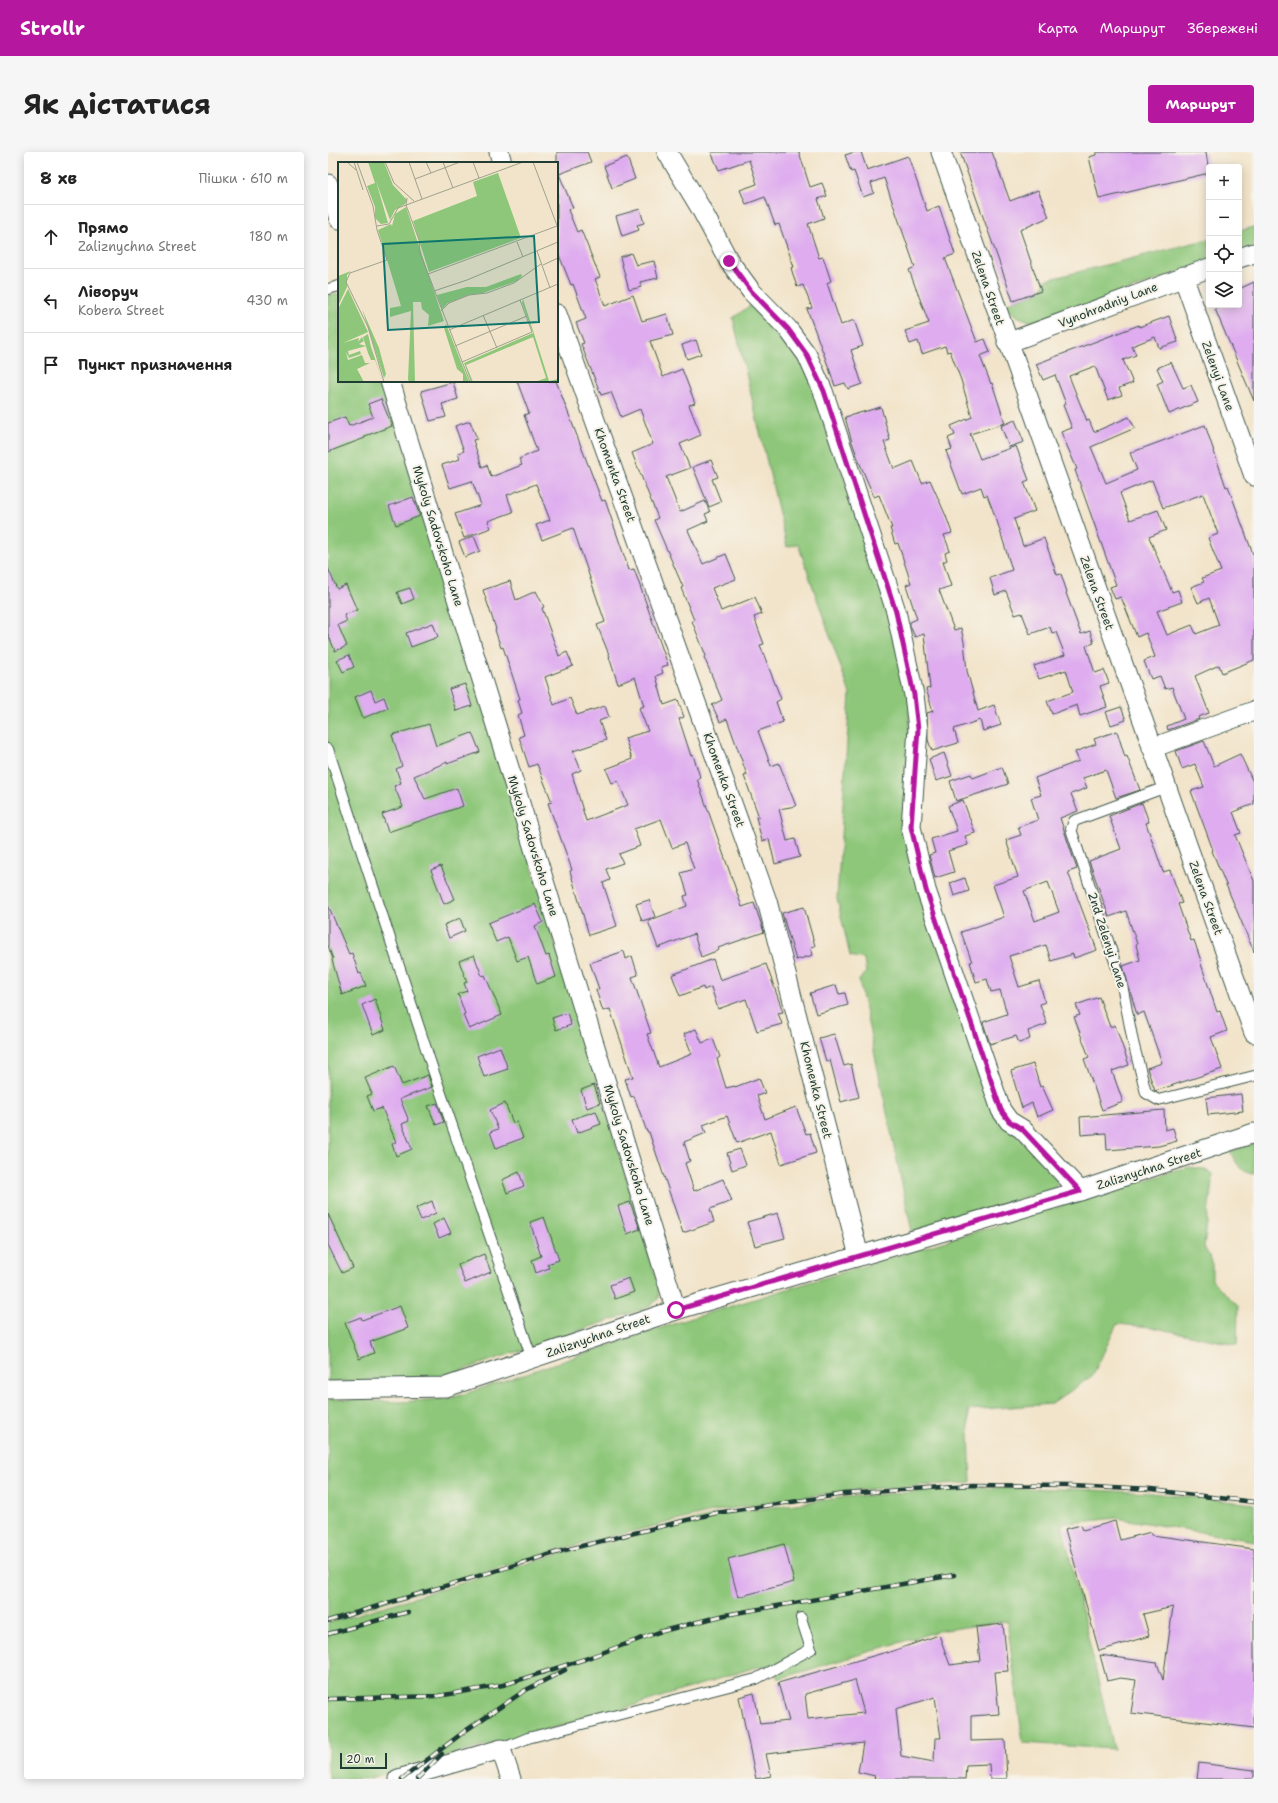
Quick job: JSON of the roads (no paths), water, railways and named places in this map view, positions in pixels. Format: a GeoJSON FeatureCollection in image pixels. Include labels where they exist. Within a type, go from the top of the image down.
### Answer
{"type":"FeatureCollection","features":[{"type":"Feature","properties":{"kind":"street"},"geometry":{"type":"LineString","coordinates":[[498,152],[502,162]]}},
{"type":"Feature","properties":{"kind":"street"},"geometry":{"type":"LineString","coordinates":[[667,152],[700,207],[729,261],[751,291],[788,329],[807,355],[824,391],[896,612],[914,695],[918,729],[911,827],[926,890],[1001,1110],[1009,1121],[1022,1129],[1080,1191]]}},
{"type":"Feature","properties":{"kind":"street","name":"Zelena Street"},"geometry":{"type":"LineString","coordinates":[[941,152],[1254,1034]]}},
{"type":"Feature","properties":{"kind":"street"},"geometry":{"type":"LineString","coordinates":[[328,184],[338,216]]}},
{"type":"Feature","properties":{"kind":"street"},"geometry":{"type":"LineString","coordinates":[[1242,257],[1254,252]]}},
{"type":"Feature","properties":{"kind":"street","name":"Vynohradniy Lane"},"geometry":{"type":"LineString","coordinates":[[1008,343],[1183,276],[1206,269]]}},
{"type":"Feature","properties":{"kind":"street","name":"Zelenyi Lane"},"geometry":{"type":"LineString","coordinates":[[1183,276],[1254,476]]}},
{"type":"Feature","properties":{"kind":"street","name":"Khomenka Street"},"geometry":{"type":"LineString","coordinates":[[558,317],[768,901],[859,1256]]}},
{"type":"Feature","properties":{"kind":"street","name":"Mykoly Sadovskoho Lane"},"geometry":{"type":"LineString","coordinates":[[390,382],[676,1310]]}},
{"type":"Feature","properties":{"kind":"street"},"geometry":{"type":"LineString","coordinates":[[1152,748],[1254,711]]}},
{"type":"Feature","properties":{"kind":"street","name":"Zaliznychna Street"},"geometry":{"type":"LineString","coordinates":[[328,1389],[446,1388],[676,1310],[1080,1191],[1254,1133]]}},
{"type":"Feature","properties":{"kind":"street"},"geometry":{"type":"LineString","coordinates":[[398,1779],[501,1749],[511,1779]]}},
{"type":"Feature","properties":{"kind":"lane"},"geometry":{"type":"LineString","coordinates":[[328,289],[338,286]]}},
{"type":"Feature","properties":{"kind":"lane"},"geometry":{"type":"LineString","coordinates":[[328,749],[433,1070],[532,1359]]}},
{"type":"Feature","properties":{"kind":"lane","name":"2nd Zelenyi Lane"},"geometry":{"type":"LineString","coordinates":[[1166,787],[1074,821],[1070,828],[1121,980],[1133,1042],[1146,1093],[1158,1100],[1254,1076]]}},
{"type":"Feature","properties":{"kind":"lane"},"geometry":{"type":"LineString","coordinates":[[501,1749],[528,1738],[756,1679],[811,1649],[801,1618]]}},
{"type":"Feature","properties":{"kind":"railway"},"geometry":{"type":"LineString","coordinates":[[328,1621],[565,1550],[716,1513],[845,1494],[971,1485],[1071,1486],[1151,1490],[1254,1502]]}},
{"type":"Feature","properties":{"kind":"railway"},"geometry":{"type":"LineString","coordinates":[[328,1699],[438,1696],[503,1685],[585,1659],[659,1632],[725,1615],[954,1575]]}},
{"type":"Feature","properties":{"kind":"railway"},"geometry":{"type":"LineString","coordinates":[[328,1634],[408,1612]]}},
{"type":"Feature","properties":{"kind":"railway"},"geometry":{"type":"LineString","coordinates":[[402,1779],[465,1731],[524,1691],[565,1670]]}},
{"type":"Feature","properties":{"kind":"railway"},"geometry":{"type":"LineString","coordinates":[[417,1779],[442,1754]]}}]}
